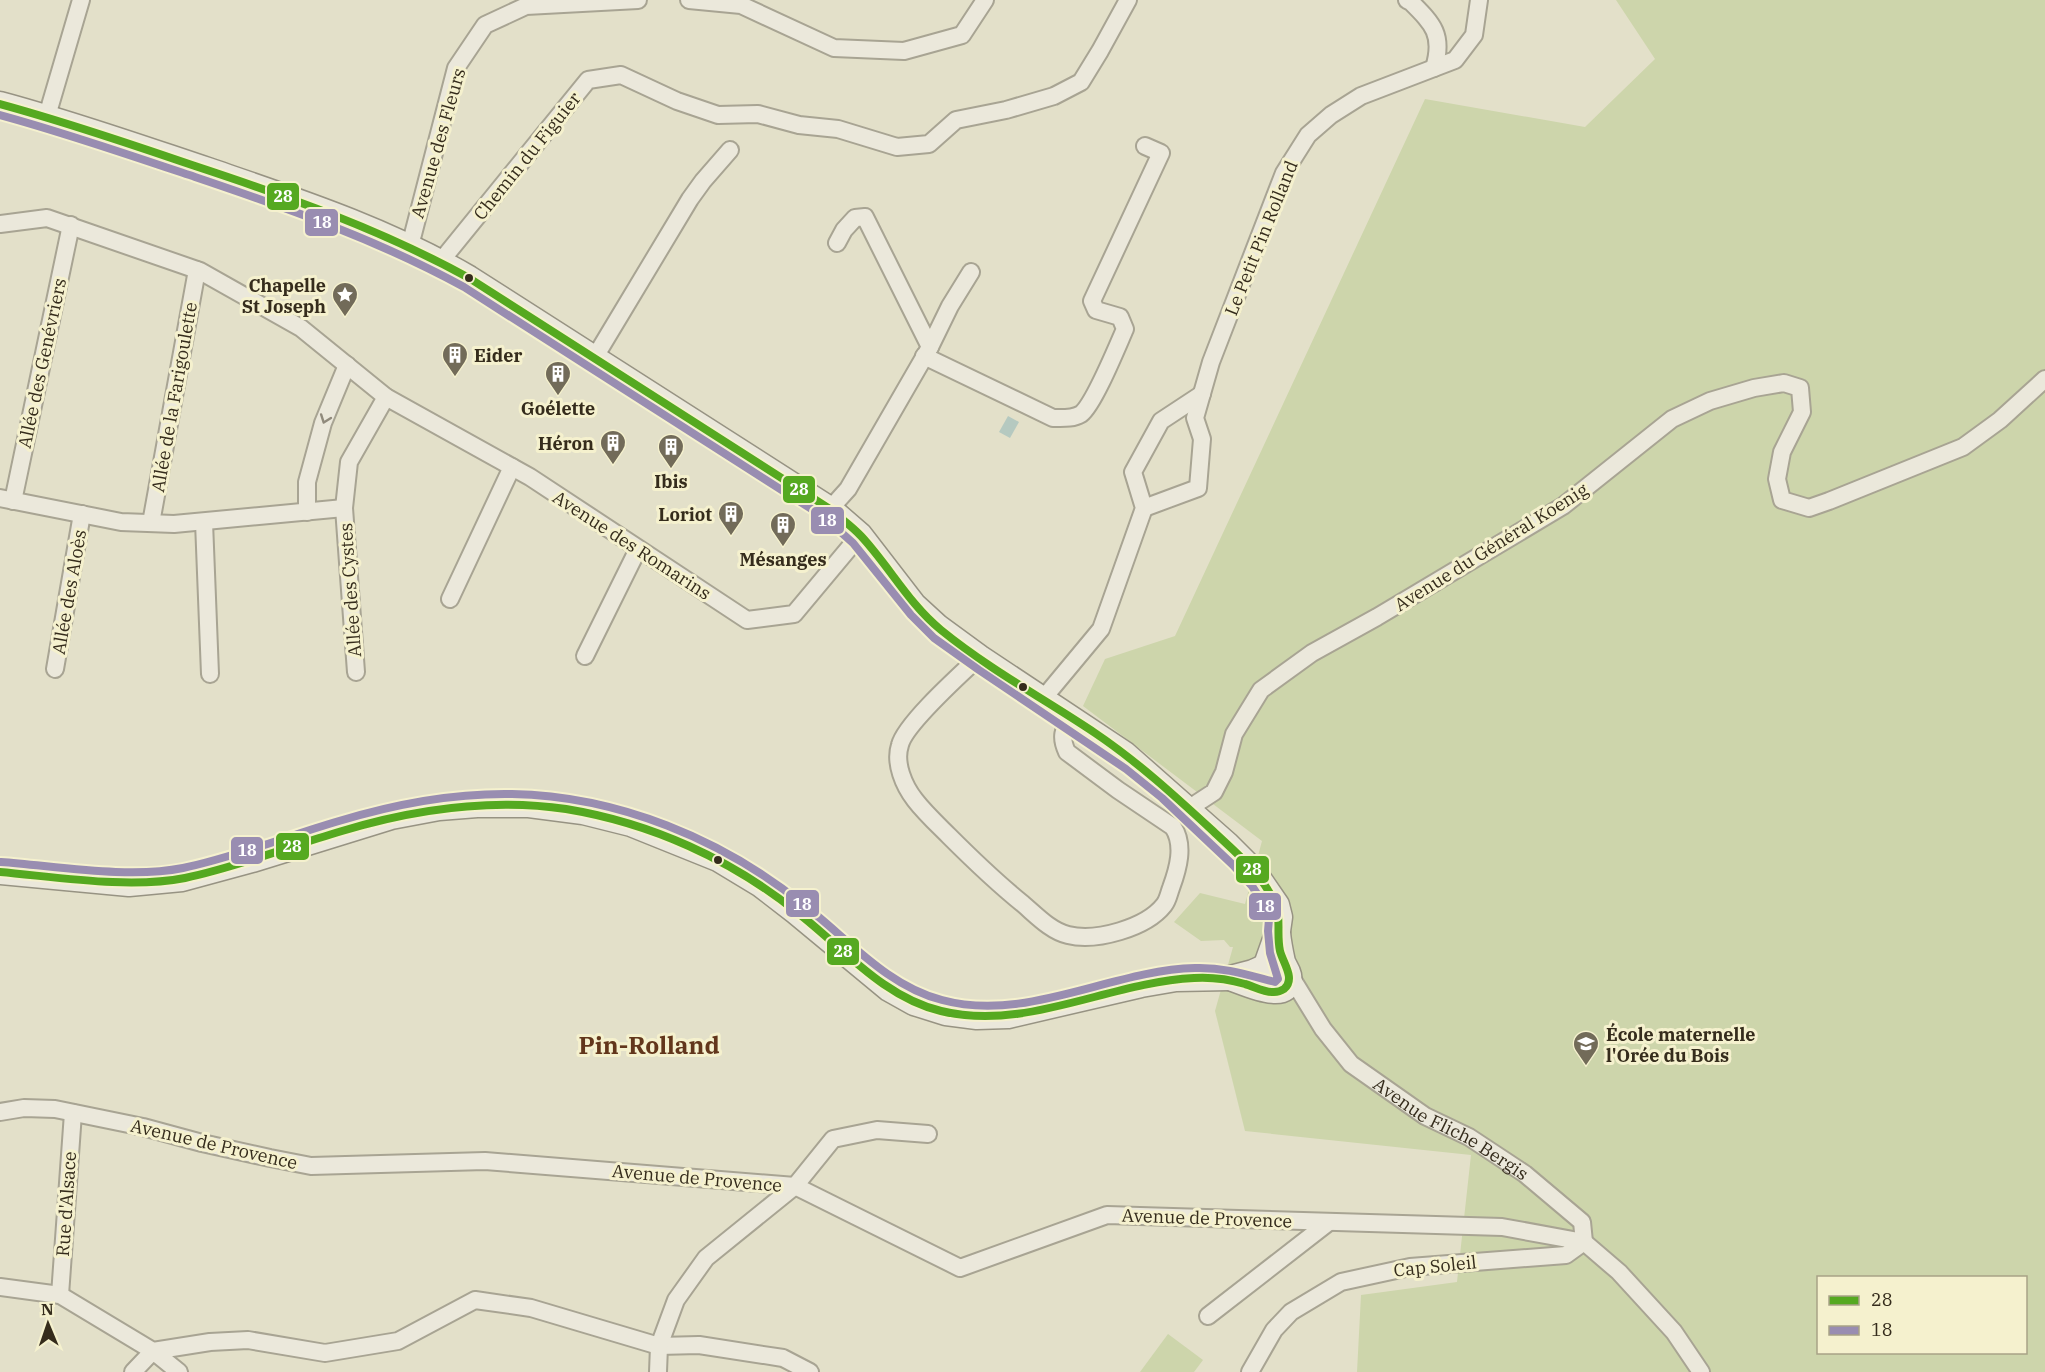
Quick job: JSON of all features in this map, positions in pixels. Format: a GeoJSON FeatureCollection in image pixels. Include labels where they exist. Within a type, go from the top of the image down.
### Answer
{"type":"FeatureCollection","features":[{"type":"Feature","properties":{"kind":"street"},"geometry":{"type":"LineString","coordinates":[[47,116],[81,0]]}},
{"type":"Feature","properties":{"kind":"street","name":"Avenue des Fleurs"},"geometry":{"type":"LineString","coordinates":[[410,246],[456,68],[485,25],[526,3],[638,0]]}},
{"type":"Feature","properties":{"kind":"street"},"geometry":{"type":"LineString","coordinates":[[689,0],[741,5],[834,48],[904,51],[962,35],[985,0]]}},
{"type":"Feature","properties":{"kind":"street","name":"Chemin du Figuier"},"geometry":{"type":"LineString","coordinates":[[441,261],[588,80],[621,75],[676,101],[718,115],[758,114],[799,125],[838,129],[897,147],[929,144],[956,120],[1006,110],[1054,96],[1081,82],[1128,0]]}},
{"type":"Feature","properties":{"kind":"street"},"geometry":{"type":"LineString","coordinates":[[1407,0],[1431,22],[1437,36],[1438,49],[1434,68]]}},
{"type":"Feature","properties":{"kind":"street","name":"Le Petit Pin Rolland"},"geometry":{"type":"LineString","coordinates":[[1144,508],[1198,488],[1202,439],[1195,418],[1211,362],[1284,173],[1308,135],[1331,115],[1362,96],[1455,60],[1474,35],[1479,0]]}},
{"type":"Feature","properties":{"kind":"street"},"geometry":{"type":"LineString","coordinates":[[0,104],[47,116],[312,206],[410,246],[441,261],[595,357],[830,509],[860,535],[914,605],[938,627],[1042,700],[1125,754],[1188,809],[1253,870],[1277,905],[1280,917],[1273,975],[1176,979],[1008,1016],[976,1017],[946,1013],[914,1003],[889,989],[788,905],[761,885],[718,859],[631,824],[583,812],[529,806],[477,805],[439,808],[392,817],[182,879],[129,884],[0,872]]}},
{"type":"Feature","properties":{"kind":"street"},"geometry":{"type":"LineString","coordinates":[[837,243],[844,230],[855,218],[865,217],[927,351],[1053,418],[1069,418],[1080,414],[1090,402],[1125,329],[1120,317],[1096,310],[1092,300],[1161,153],[1145,146]]}},
{"type":"Feature","properties":{"kind":"street"},"geometry":{"type":"LineString","coordinates":[[595,357],[690,199],[730,150]]}},
{"type":"Feature","properties":{"kind":"street","name":"Avenue des Romarins"},"geometry":{"type":"LineString","coordinates":[[0,225],[47,218],[197,270],[301,328],[386,397],[512,467],[747,620],[794,614],[860,535]]}},
{"type":"Feature","properties":{"kind":"street","name":"Allée des Genévriers"},"geometry":{"type":"LineString","coordinates":[[6,499],[72,225]]}},
{"type":"Feature","properties":{"kind":"street","name":"Allée de la Farigoulette"},"geometry":{"type":"LineString","coordinates":[[151,523],[197,270]]}},
{"type":"Feature","properties":{"kind":"street"},"geometry":{"type":"LineString","coordinates":[[830,509],[848,489],[970,272]]}},
{"type":"Feature","properties":{"kind":"street"},"geometry":{"type":"LineString","coordinates":[[307,512],[307,482],[323,423],[347,365]]}},
{"type":"Feature","properties":{"kind":"street","name":"Avenue du Général Koenig"},"geometry":{"type":"LineString","coordinates":[[1188,809],[1214,792],[1224,772],[1234,734],[1261,690],[1312,653],[1563,506],[1672,419],[1710,401],[1754,388],[1784,383],[1800,388],[1802,412],[1782,453],[1777,479],[1782,500],[1809,508],[1963,447],[2000,420],[2045,379]]}},
{"type":"Feature","properties":{"kind":"street"},"geometry":{"type":"LineString","coordinates":[[1042,700],[1101,629],[1144,508],[1133,472],[1161,421],[1202,394]]}},
{"type":"Feature","properties":{"kind":"street","name":"Allée des Cystes"},"geometry":{"type":"LineString","coordinates":[[356,672],[344,508],[349,462],[386,397]]}},
{"type":"Feature","properties":{"kind":"street"},"geometry":{"type":"LineString","coordinates":[[450,599],[512,467]]}},
{"type":"Feature","properties":{"kind":"street"},"geometry":{"type":"LineString","coordinates":[[6,499],[121,522],[174,525],[344,508]]}},
{"type":"Feature","properties":{"kind":"street","name":"Allée des Aloès"},"geometry":{"type":"LineString","coordinates":[[55,669],[82,514]]}},
{"type":"Feature","properties":{"kind":"street"},"geometry":{"type":"LineString","coordinates":[[204,522],[210,674]]}},
{"type":"Feature","properties":{"kind":"street"},"geometry":{"type":"LineString","coordinates":[[585,656],[638,549]]}},
{"type":"Feature","properties":{"kind":"street"},"geometry":{"type":"LineString","coordinates":[[979,657],[912,724],[900,744],[898,761],[902,777],[914,799],[931,818],[988,875],[1050,927],[1068,935],[1093,937],[1123,930],[1148,919],[1165,904],[1175,877],[1180,847],[1173,827],[1067,752],[1062,742],[1063,730],[1071,717]]}},
{"type":"Feature","properties":{"kind":"street","name":"Avenue Fliche Bergis"},"geometry":{"type":"LineString","coordinates":[[1273,975],[1312,1013],[1351,1064],[1425,1116],[1469,1137],[1533,1181],[1582,1222],[1584,1242]]}},
{"type":"Feature","properties":{"kind":"street","name":"Avenue Fliche Bergis"},"geometry":{"type":"LineString","coordinates":[[1273,975],[1312,1013]]}},
{"type":"Feature","properties":{"kind":"street","name":"Avenue de Provence"},"geometry":{"type":"LineString","coordinates":[[0,1112],[24,1108],[55,1109],[311,1166],[485,1161],[795,1186],[960,1268],[1107,1215],[1502,1227],[1584,1242]]}},
{"type":"Feature","properties":{"kind":"street","name":"Rue d'Alsace"},"geometry":{"type":"LineString","coordinates":[[60,1295],[73,1113]]}},
{"type":"Feature","properties":{"kind":"street"},"geometry":{"type":"LineString","coordinates":[[658,1372],[659,1346],[676,1300],[705,1258],[795,1186],[833,1139],[877,1131],[928,1134]]}},
{"type":"Feature","properties":{"kind":"street"},"geometry":{"type":"LineString","coordinates":[[1208,1316],[1329,1222]]}},
{"type":"Feature","properties":{"kind":"street"},"geometry":{"type":"LineString","coordinates":[[1584,1242],[1619,1272],[1674,1332],[1701,1372]]}},
{"type":"Feature","properties":{"kind":"street","name":"Cap Soleil"},"geometry":{"type":"LineString","coordinates":[[1250,1372],[1274,1330],[1291,1312],[1341,1282],[1410,1267],[1566,1255],[1584,1242]]}},
{"type":"Feature","properties":{"kind":"street"},"geometry":{"type":"LineString","coordinates":[[0,1287],[60,1295],[153,1351],[178,1372]]}},
{"type":"Feature","properties":{"kind":"street"},"geometry":{"type":"LineString","coordinates":[[133,1372],[153,1351],[210,1342],[248,1340],[325,1353],[398,1341],[476,1299],[531,1308],[659,1346],[699,1345],[783,1358],[810,1372]]}},
{"type":"Feature","properties":{"kind":"green space"},"geometry":{"type":"Polygon","coordinates":[[[1616,0],[2045,0],[2045,1372],[1357,1372],[1361,1295],[1457,1282],[1471,1155],[1245,1131],[1215,1011],[1233,947],[1230,947],[1224,940],[1201,941],[1174,922],[1200,893],[1245,904],[1262,841],[1083,706],[1105,659],[1175,636],[1425,99],[1585,127],[1655,59],[1616,0]]]}},
{"type":"Feature","properties":{"kind":"green space"},"geometry":{"type":"Polygon","coordinates":[[[1168,1334],[1203,1360],[1194,1372],[1140,1372],[1168,1334]]]}},
{"type":"Feature","properties":{"kind":"shaded area"},"geometry":{"type":"Polygon","coordinates":[[[1008,416],[1019,422],[1010,438],[999,432],[1008,416]]]}},
{"type":"Feature","properties":{"kind":"transit line","name":"28"},"geometry":{"type":"LineString","coordinates":[[0,104],[98,133],[265,190],[369,230],[436,261],[469,278],[830,509],[861,536],[919,609],[941,630],[978,658],[1095,733],[1126,756],[1185,805],[1247,863],[1262,881],[1274,901],[1280,951],[1288,971],[1289,981],[1284,989],[1270,992],[1226,980],[1194,978],[1162,981],[1036,1011],[973,1016],[941,1011],[901,995],[882,983],[798,913],[718,860],[689,846],[629,824],[598,815],[538,806],[481,805],[425,811],[369,823],[225,868],[163,881],[93,881],[0,872]]}},
{"type":"Feature","properties":{"kind":"transit line","name":"18"},"geometry":{"type":"LineString","coordinates":[[0,115],[98,144],[264,201],[332,226],[432,270],[464,287],[824,517],[853,543],[911,615],[934,638],[1126,769],[1162,798],[1233,865],[1252,886],[1265,906],[1269,919],[1270,953],[1278,979],[1275,982],[1226,970],[1195,968],[1132,977],[1037,1001],[1006,1005],[974,1005],[942,1000],[903,984],[886,973],[772,881],[704,841],[629,813],[591,803],[552,797],[512,794],[468,795],[381,809],[222,858],[162,871],[116,872],[1,862]]}},
{"type":"Feature","properties":{"kind":"place","name":"Chapelle St Joseph"},"geometry":{"type":"Point","coordinates":[345,318]}},
{"type":"Feature","properties":{"kind":"place","name":"Eider"},"geometry":{"type":"Point","coordinates":[455,378]}},
{"type":"Feature","properties":{"kind":"place","name":"Goélette"},"geometry":{"type":"Point","coordinates":[558,397]}},
{"type":"Feature","properties":{"kind":"place","name":"Héron"},"geometry":{"type":"Point","coordinates":[613,466]}},
{"type":"Feature","properties":{"kind":"place","name":"Ibis"},"geometry":{"type":"Point","coordinates":[671,470]}},
{"type":"Feature","properties":{"kind":"place","name":"Loriot"},"geometry":{"type":"Point","coordinates":[731,537]}},
{"type":"Feature","properties":{"kind":"place","name":"Mésanges"},"geometry":{"type":"Point","coordinates":[783,548]}},
{"type":"Feature","properties":{"kind":"place","name":"École maternelle l'Orée du Bois"},"geometry":{"type":"Point","coordinates":[1586,1067]}},
{"type":"Feature","properties":{"kind":"district","name":"Pin-Rolland"},"geometry":{"type":"Point","coordinates":[649,1045]}}]}
